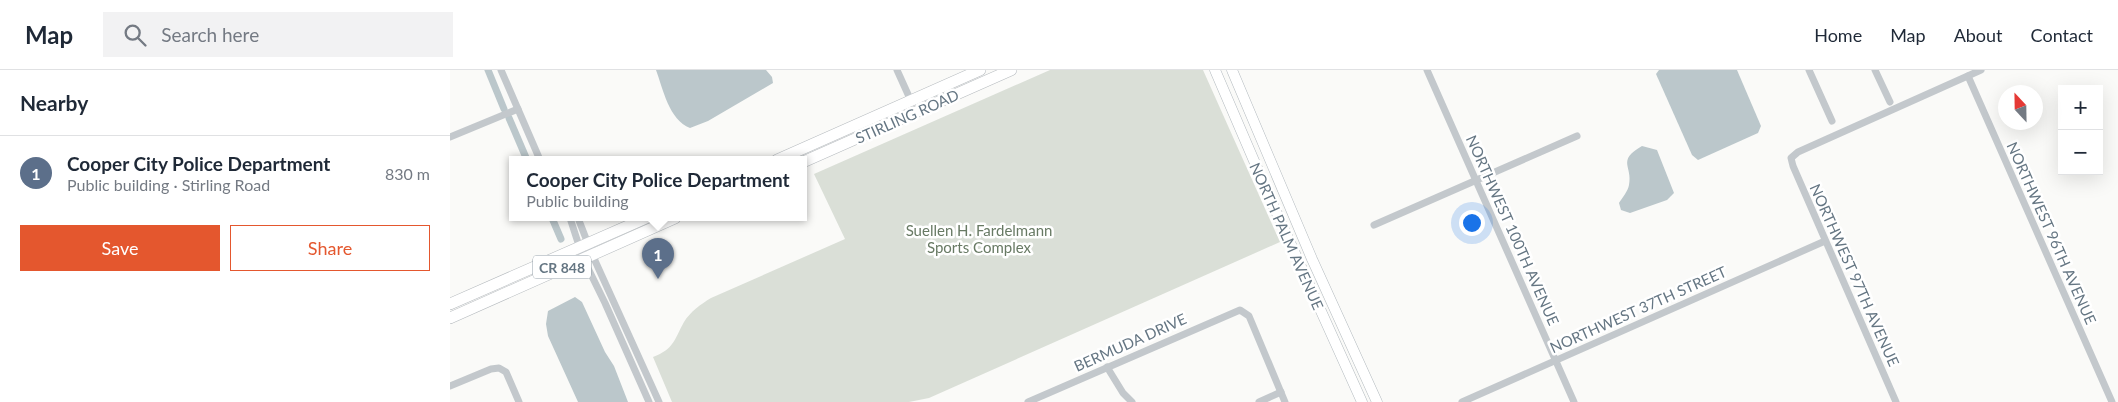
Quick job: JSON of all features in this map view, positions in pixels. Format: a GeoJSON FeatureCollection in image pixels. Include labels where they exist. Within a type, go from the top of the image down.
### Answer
{"type":"FeatureCollection","features":[{"type":"Feature","properties":{"kind":"main road","name":"STIRLING ROAD"},"geometry":{"type":"LineString","coordinates":[[786,156],[980,70]]}},
{"type":"Feature","properties":{"kind":"main road","name":"STIRLING ROAD"},"geometry":{"type":"LineString","coordinates":[[807,160],[1011,70]]}},
{"type":"Feature","properties":{"kind":"main road","name":"NORTH PALM AVENUE"},"geometry":{"type":"LineString","coordinates":[[1215,70],[1273,206],[1362,402]]}},
{"type":"Feature","properties":{"kind":"main road","name":"NORTH PALM AVENUE"},"geometry":{"type":"LineString","coordinates":[[1232,70],[1312,259],[1377,402]]}},
{"type":"Feature","properties":{"kind":"main road","name":"CR 848"},"geometry":{"type":"LineString","coordinates":[[450,318],[585,251],[640,221]]}},
{"type":"Feature","properties":{"kind":"main road","name":"CR 848"},"geometry":{"type":"LineString","coordinates":[[450,304],[667,221]]}},
{"type":"Feature","properties":{"kind":"main road"},"geometry":{"type":"LineString","coordinates":[[1352,378],[1364,373]]}},
{"type":"Feature","properties":{"kind":"street"},"geometry":{"type":"LineString","coordinates":[[501,70],[538,156]]}},
{"type":"Feature","properties":{"kind":"street"},"geometry":{"type":"LineString","coordinates":[[897,70],[911,101]]}},
{"type":"Feature","properties":{"kind":"street","name":"NORTHWEST 100TH AVENUE"},"geometry":{"type":"LineString","coordinates":[[1427,70],[1574,402]]}},
{"type":"Feature","properties":{"kind":"street"},"geometry":{"type":"LineString","coordinates":[[1809,70],[1832,121]]}},
{"type":"Feature","properties":{"kind":"street"},"geometry":{"type":"LineString","coordinates":[[1875,70],[1890,102]]}},
{"type":"Feature","properties":{"kind":"street"},"geometry":{"type":"LineString","coordinates":[[1968,76],[1981,70]]}},
{"type":"Feature","properties":{"kind":"street","name":"NORTHWEST 97TH AVENUE"},"geometry":{"type":"LineString","coordinates":[[1896,402],[1793,166],[1792,158],[1798,152],[1968,76]]}},
{"type":"Feature","properties":{"kind":"street","name":"NORTHWEST 96TH AVENUE"},"geometry":{"type":"LineString","coordinates":[[1968,76],[2112,402]]}},
{"type":"Feature","properties":{"kind":"street"},"geometry":{"type":"LineString","coordinates":[[450,137],[518,109]]}},
{"type":"Feature","properties":{"kind":"street"},"geometry":{"type":"LineString","coordinates":[[1374,225],[1576,136]]}},
{"type":"Feature","properties":{"kind":"street"},"geometry":{"type":"LineString","coordinates":[[571,221],[659,402]]}},
{"type":"Feature","properties":{"kind":"street"},"geometry":{"type":"LineString","coordinates":[[579,221],[585,251],[605,303],[649,402]]}},
{"type":"Feature","properties":{"kind":"street","name":"NORTHWEST 37TH STREET"},"geometry":{"type":"LineString","coordinates":[[1462,402],[1825,241]]}},
{"type":"Feature","properties":{"kind":"street","name":"BERMUDA DRIVE"},"geometry":{"type":"LineString","coordinates":[[1028,402],[1234,311],[1244,311],[1249,316],[1281,392]]}},
{"type":"Feature","properties":{"kind":"street"},"geometry":{"type":"LineString","coordinates":[[1107,367],[1123,393],[1132,402]]}},
{"type":"Feature","properties":{"kind":"street"},"geometry":{"type":"LineString","coordinates":[[450,386],[491,369],[499,368],[506,372],[519,402]]}},
{"type":"Feature","properties":{"kind":"street"},"geometry":{"type":"LineString","coordinates":[[1259,402],[1281,392],[1285,402]]}},
{"type":"Feature","properties":{"kind":"green space","name":"Suellen H. Fardelmann Sports Complex"},"geometry":{"type":"Polygon","coordinates":[[[1050,70],[1203,70],[1280,242],[929,398],[909,402],[672,402],[653,357],[669,347],[686,318],[711,298],[845,239],[814,174],[1050,70]]]}},
{"type":"Feature","properties":{"kind":"shaded area"},"geometry":{"type":"Polygon","coordinates":[[[656,70],[766,70],[772,77],[773,83],[708,121],[690,128],[683,124],[672,111],[664,95],[656,70]]]}},
{"type":"Feature","properties":{"kind":"shaded area"},"geometry":{"type":"Polygon","coordinates":[[[1659,70],[1737,70],[1761,126],[1758,133],[1698,160],[1692,155],[1656,74],[1659,70]]]}},
{"type":"Feature","properties":{"kind":"shaded area"},"geometry":{"type":"Polygon","coordinates":[[[1642,146],[1657,150],[1674,193],[1667,200],[1630,213],[1621,210],[1619,203],[1629,185],[1628,160],[1634,151],[1642,146]]]}},
{"type":"Feature","properties":{"kind":"shaded area"},"geometry":{"type":"Polygon","coordinates":[[[575,297],[582,302],[605,352],[614,366],[628,402],[578,402],[548,336],[546,324],[548,311],[575,297]]]}},
{"type":"Feature","properties":{"kind":"waterway"},"geometry":{"type":"LineString","coordinates":[[488,70],[504,109]]}},
{"type":"Feature","properties":{"kind":"waterway"},"geometry":{"type":"LineString","coordinates":[[509,118],[525,156]]}},
{"type":"Feature","properties":{"kind":"waterway"},"geometry":{"type":"LineString","coordinates":[[553,221],[561,239]]}},
{"type":"Feature","properties":{"kind":"place","name":"Cooper City Police Department"},"geometry":{"type":"Point","coordinates":[658,279]}}]}
